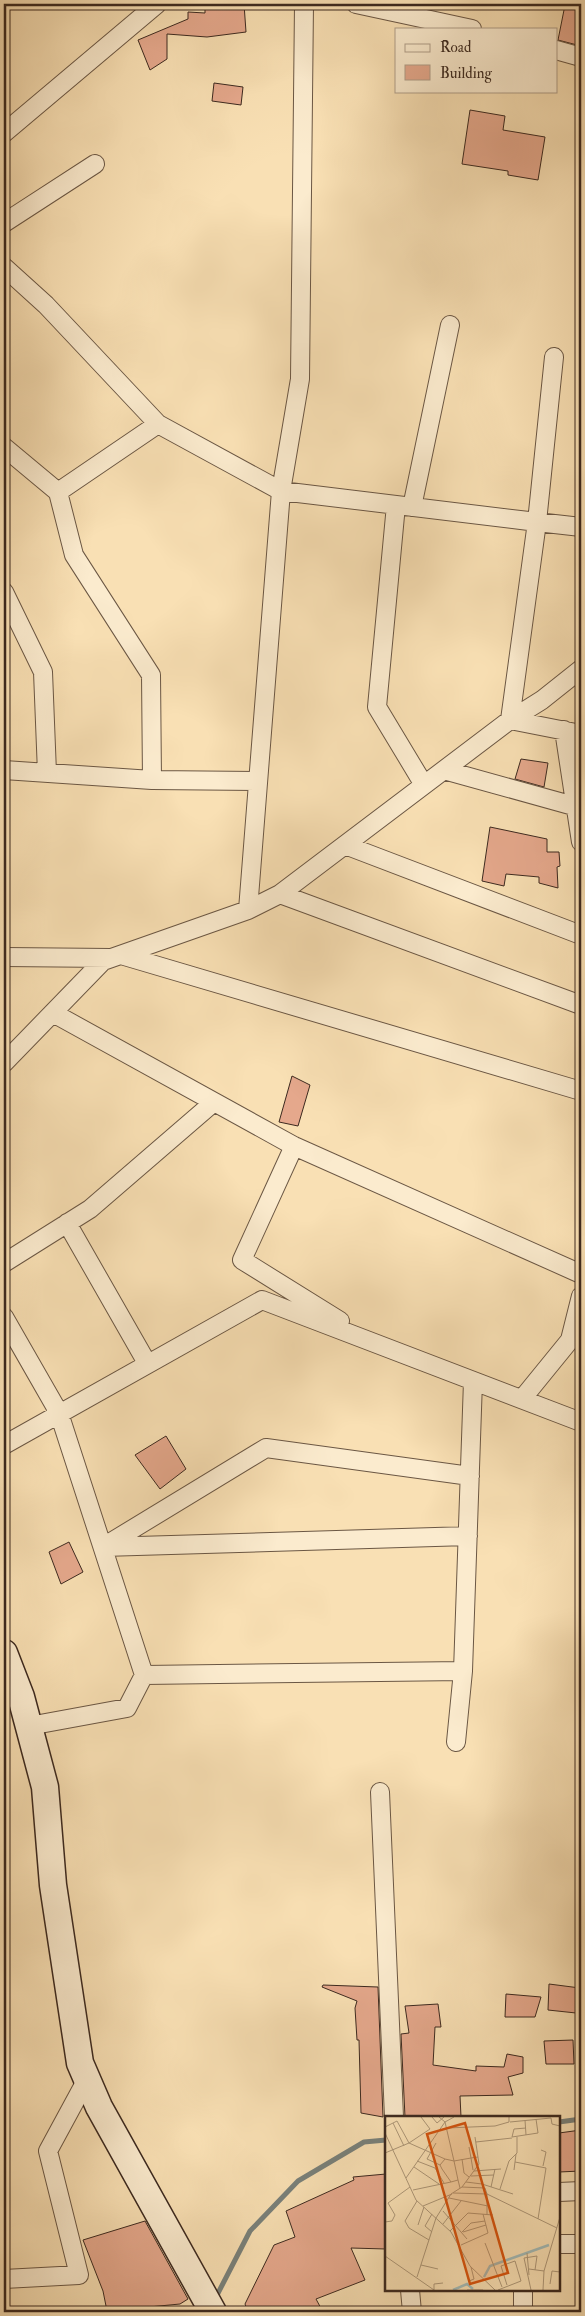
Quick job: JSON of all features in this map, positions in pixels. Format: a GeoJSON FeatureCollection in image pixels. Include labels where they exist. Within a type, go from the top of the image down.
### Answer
{"type":"FeatureCollection","features":[{"type":"Feature","properties":{"kind":"main road"},"geometry":{"type":"LineString","coordinates":[[4,1653],[21,1697],[45,1787],[53,1885],[80,2063],[104,2115],[213,2312]]}},
{"type":"Feature","properties":{"kind":"street"},"geometry":{"type":"LineString","coordinates":[[4,133],[157,4]]}},
{"type":"Feature","properties":{"kind":"street"},"geometry":{"type":"LineString","coordinates":[[248,910],[281,491],[300,379],[304,4]]}},
{"type":"Feature","properties":{"kind":"street"},"geometry":{"type":"LineString","coordinates":[[356,4],[467,28]]}},
{"type":"Feature","properties":{"kind":"street"},"geometry":{"type":"LineString","coordinates":[[558,51],[581,57]]}},
{"type":"Feature","properties":{"kind":"street"},"geometry":{"type":"LineString","coordinates":[[4,223],[95,164]]}},
{"type":"Feature","properties":{"kind":"street"},"geometry":{"type":"LineString","coordinates":[[4,267],[46,305],[158,424],[281,491],[581,527]]}},
{"type":"Feature","properties":{"kind":"street"},"geometry":{"type":"LineString","coordinates":[[424,785],[377,707],[404,506],[450,325]]}},
{"type":"Feature","properties":{"kind":"street"},"geometry":{"type":"LineString","coordinates":[[510,720],[538,522],[554,356]]}},
{"type":"Feature","properties":{"kind":"street"},"geometry":{"type":"LineString","coordinates":[[58,492],[158,424]]}},
{"type":"Feature","properties":{"kind":"street"},"geometry":{"type":"LineString","coordinates":[[4,446],[58,492],[74,555],[151,675],[152,780]]}},
{"type":"Feature","properties":{"kind":"street"},"geometry":{"type":"LineString","coordinates":[[4,592],[43,672],[47,773]]}},
{"type":"Feature","properties":{"kind":"street"},"geometry":{"type":"LineString","coordinates":[[4,1063],[103,961],[248,910],[280,894],[510,720],[542,700],[581,669]]}},
{"type":"Feature","properties":{"kind":"street"},"geometry":{"type":"LineString","coordinates":[[510,720],[573,732],[581,842]]}},
{"type":"Feature","properties":{"kind":"street"},"geometry":{"type":"LineString","coordinates":[[4,770],[152,780],[258,781]]}},
{"type":"Feature","properties":{"kind":"street"},"geometry":{"type":"LineString","coordinates":[[444,770],[579,808]]}},
{"type":"Feature","properties":{"kind":"street"},"geometry":{"type":"LineString","coordinates":[[345,845],[581,935]]}},
{"type":"Feature","properties":{"kind":"street"},"geometry":{"type":"LineString","coordinates":[[280,894],[581,1005]]}},
{"type":"Feature","properties":{"kind":"street"},"geometry":{"type":"LineString","coordinates":[[4,957],[116,956],[581,1091]]}},
{"type":"Feature","properties":{"kind":"street"},"geometry":{"type":"LineString","coordinates":[[52,1013],[294,1146],[581,1274]]}},
{"type":"Feature","properties":{"kind":"street"},"geometry":{"type":"LineString","coordinates":[[4,1263],[90,1208],[214,1102]]}},
{"type":"Feature","properties":{"kind":"street"},"geometry":{"type":"LineString","coordinates":[[294,1146],[242,1260],[376,1343]]}},
{"type":"Feature","properties":{"kind":"street"},"geometry":{"type":"LineString","coordinates":[[67,1223],[147,1363]]}},
{"type":"Feature","properties":{"kind":"street"},"geometry":{"type":"LineString","coordinates":[[522,1399],[570,1340],[581,1296]]}},
{"type":"Feature","properties":{"kind":"street"},"geometry":{"type":"LineString","coordinates":[[4,1445],[262,1300],[581,1422]]}},
{"type":"Feature","properties":{"kind":"street"},"geometry":{"type":"LineString","coordinates":[[4,1317],[59,1413],[144,1675],[127,1708],[29,1726]]}},
{"type":"Feature","properties":{"kind":"street"},"geometry":{"type":"LineString","coordinates":[[456,1742],[463,1671],[473,1380]]}},
{"type":"Feature","properties":{"kind":"street"},"geometry":{"type":"LineString","coordinates":[[103,1547],[266,1448],[470,1476]]}},
{"type":"Feature","properties":{"kind":"street"},"geometry":{"type":"LineString","coordinates":[[103,1547],[468,1536]]}},
{"type":"Feature","properties":{"kind":"street"},"geometry":{"type":"LineString","coordinates":[[144,1675],[463,1671]]}},
{"type":"Feature","properties":{"kind":"street"},"geometry":{"type":"LineString","coordinates":[[380,1792],[394,2116]]}},
{"type":"Feature","properties":{"kind":"street"},"geometry":{"type":"LineString","coordinates":[[4,2279],[79,2275],[48,2151],[87,2078]]}},
{"type":"Feature","properties":{"kind":"street"},"geometry":{"type":"LineString","coordinates":[[560,2192],[581,2191]]}},
{"type":"Feature","properties":{"kind":"street"},"geometry":{"type":"LineString","coordinates":[[560,2244],[581,2244]]}},
{"type":"Feature","properties":{"kind":"street"},"geometry":{"type":"LineString","coordinates":[[410,2291],[412,2312]]}},
{"type":"Feature","properties":{"kind":"street"},"geometry":{"type":"LineString","coordinates":[[523,2291],[523,2312]]}},
{"type":"Feature","properties":{"kind":"building"},"geometry":{"type":"Polygon","coordinates":[[[227,4],[244,4],[246,32],[207,37],[167,34],[167,59],[150,70],[138,40],[188,19],[188,12],[205,13],[205,9],[227,7],[227,4]]]}},
{"type":"Feature","properties":{"kind":"building"},"geometry":{"type":"Polygon","coordinates":[[[565,5],[581,8],[581,46],[558,40],[565,5]]]}},
{"type":"Feature","properties":{"kind":"building"},"geometry":{"type":"Polygon","coordinates":[[[214,83],[243,87],[241,105],[212,101],[214,83]]]}},
{"type":"Feature","properties":{"kind":"building"},"geometry":{"type":"Polygon","coordinates":[[[470,110],[505,116],[503,130],[545,137],[538,180],[508,175],[508,171],[462,164],[470,110]]]}},
{"type":"Feature","properties":{"kind":"building"},"geometry":{"type":"Polygon","coordinates":[[[521,759],[548,763],[544,787],[515,779],[521,759]]]}},
{"type":"Feature","properties":{"kind":"building"},"geometry":{"type":"Polygon","coordinates":[[[490,827],[547,839],[547,852],[559,852],[560,866],[557,867],[558,888],[539,883],[539,877],[506,874],[504,886],[482,881],[490,827]]]}},
{"type":"Feature","properties":{"kind":"building"},"geometry":{"type":"Polygon","coordinates":[[[292,1076],[310,1085],[298,1126],[279,1122],[292,1076]]]}},
{"type":"Feature","properties":{"kind":"building"},"geometry":{"type":"Polygon","coordinates":[[[166,1436],[186,1469],[160,1489],[135,1455],[166,1436]]]}},
{"type":"Feature","properties":{"kind":"building"},"geometry":{"type":"Polygon","coordinates":[[[69,1542],[83,1572],[61,1584],[49,1552],[69,1542]]]}},
{"type":"Feature","properties":{"kind":"building"},"geometry":{"type":"Polygon","coordinates":[[[549,1984],[580,1988],[576,2013],[548,2010],[549,1984]]]}},
{"type":"Feature","properties":{"kind":"building"},"geometry":{"type":"Polygon","coordinates":[[[323,1985],[378,1987],[383,2117],[361,2113],[359,2040],[357,2040],[355,2008],[357,2001],[322,1987],[323,1985]]]}},
{"type":"Feature","properties":{"kind":"building"},"geometry":{"type":"Polygon","coordinates":[[[506,1994],[541,1997],[535,2017],[505,2017],[506,1994]]]}},
{"type":"Feature","properties":{"kind":"building"},"geometry":{"type":"Polygon","coordinates":[[[438,2004],[441,2027],[435,2027],[433,2065],[476,2071],[476,2066],[504,2067],[507,2054],[523,2057],[523,2073],[508,2077],[513,2095],[460,2096],[461,2116],[405,2116],[401,2034],[409,2033],[405,2006],[438,2004]]]}},
{"type":"Feature","properties":{"kind":"building"},"geometry":{"type":"Polygon","coordinates":[[[573,2040],[574,2064],[546,2064],[544,2041],[573,2040]]]}},
{"type":"Feature","properties":{"kind":"building"},"geometry":{"type":"Polygon","coordinates":[[[581,2130],[581,2171],[560,2172],[560,2133],[581,2130]]]}},
{"type":"Feature","properties":{"kind":"building"},"geometry":{"type":"Polygon","coordinates":[[[385,2174],[385,2249],[351,2248],[365,2280],[316,2299],[323,2312],[248,2312],[245,2304],[274,2245],[295,2237],[286,2211],[354,2180],[353,2177],[385,2174]]]}},
{"type":"Feature","properties":{"kind":"building"},"geometry":{"type":"Polygon","coordinates":[[[145,2221],[188,2299],[180,2304],[107,2311],[103,2291],[83,2240],[145,2221]]]}},
{"type":"Feature","properties":{"kind":"waterway"},"geometry":{"type":"LineString","coordinates":[[560,2122],[581,2119]]}},
{"type":"Feature","properties":{"kind":"waterway"},"geometry":{"type":"LineString","coordinates":[[215,2299],[250,2231],[298,2181],[364,2142],[385,2140]]}}]}
